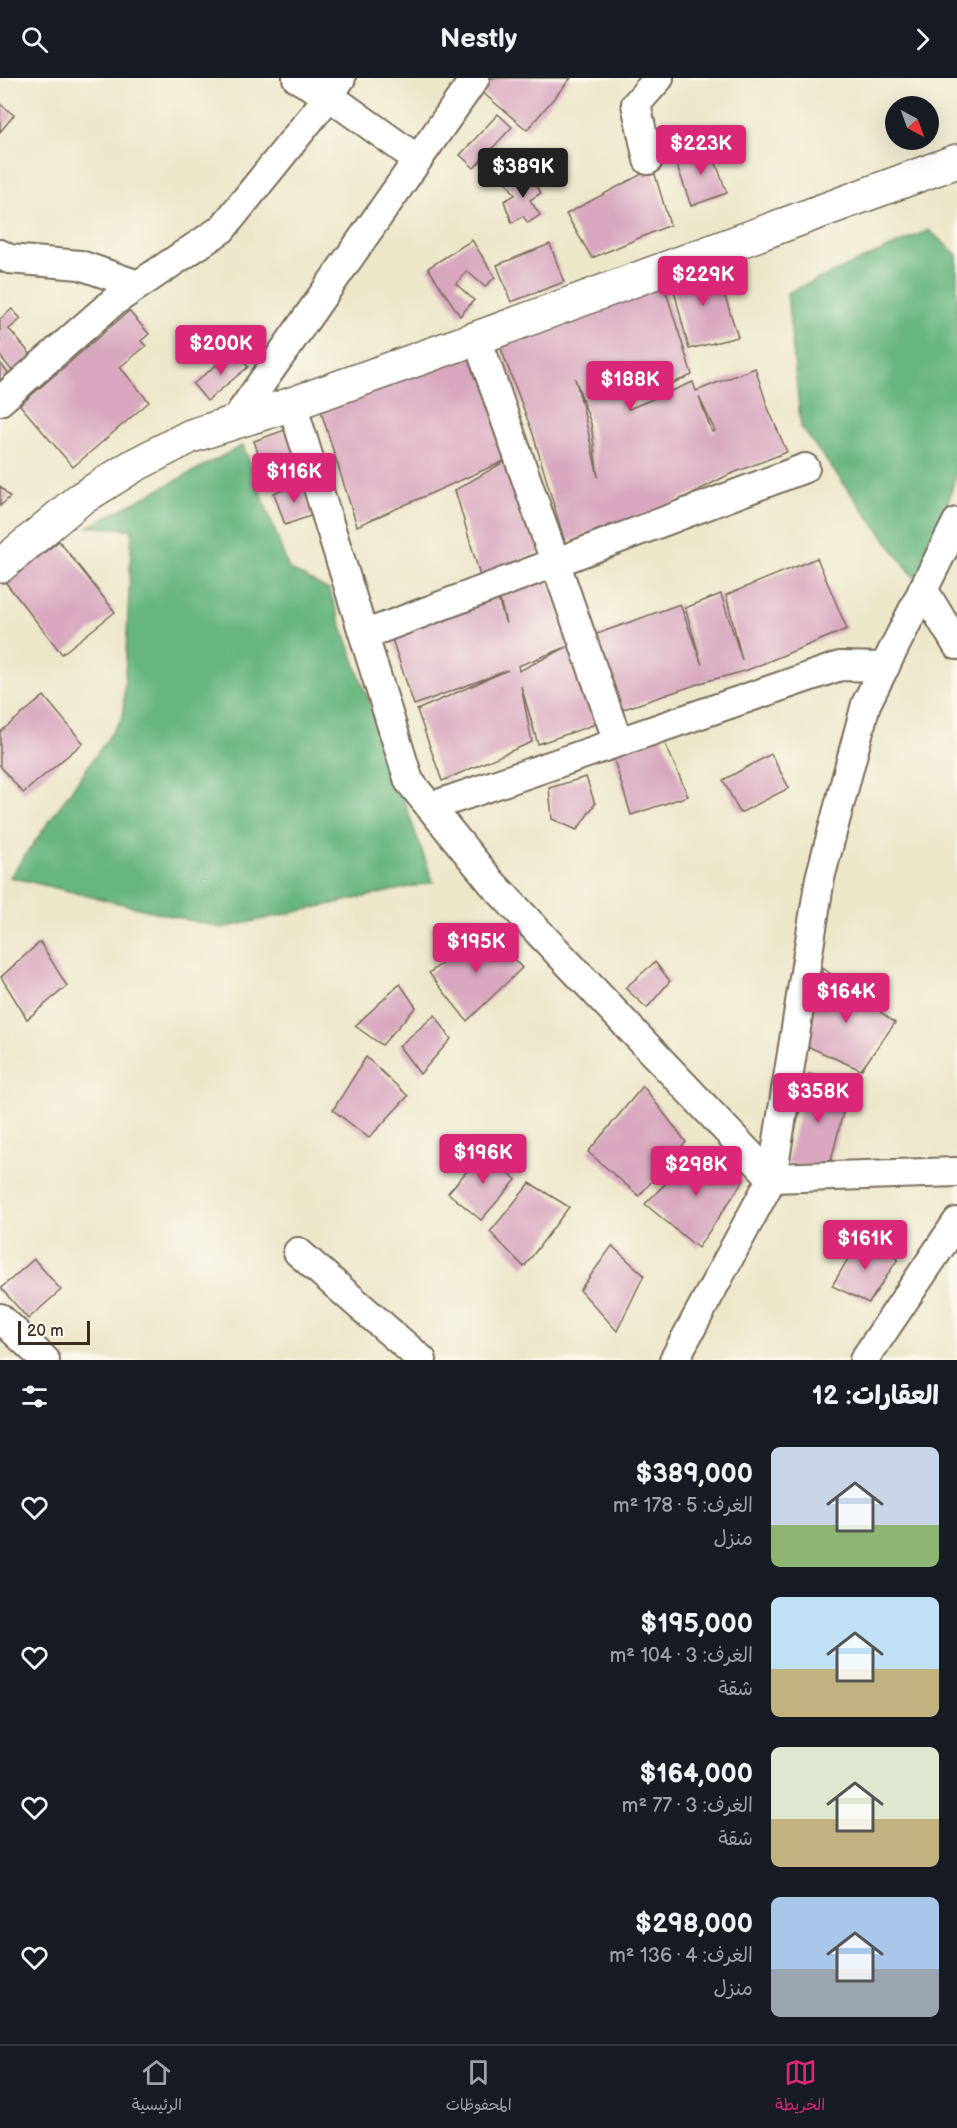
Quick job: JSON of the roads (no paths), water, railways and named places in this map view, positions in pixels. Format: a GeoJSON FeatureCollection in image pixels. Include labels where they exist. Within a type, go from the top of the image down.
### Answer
{"type":"FeatureCollection","features":[{"type":"Feature","properties":{"kind":"street"},"geometry":{"type":"LineString","coordinates":[[297,78],[335,87],[417,159]]}},
{"type":"Feature","properties":{"kind":"street"},"geometry":{"type":"LineString","coordinates":[[234,423],[475,78]]}},
{"type":"Feature","properties":{"kind":"street"},"geometry":{"type":"LineString","coordinates":[[648,160],[636,104],[659,78]]}},
{"type":"Feature","properties":{"kind":"street"},"geometry":{"type":"LineString","coordinates":[[0,401],[113,302],[222,230],[335,87]]}},
{"type":"Feature","properties":{"kind":"street"},"geometry":{"type":"LineString","coordinates":[[0,566],[79,500],[133,466],[191,436],[292,404],[477,338],[957,161]]}},
{"type":"Feature","properties":{"kind":"street"},"geometry":{"type":"LineString","coordinates":[[0,254],[9,259],[80,265],[138,285]]}},
{"type":"Feature","properties":{"kind":"street"},"geometry":{"type":"LineString","coordinates":[[477,338],[618,742]]}},
{"type":"Feature","properties":{"kind":"street"},"geometry":{"type":"LineString","coordinates":[[292,404],[409,781],[492,883],[772,1178],[957,1172]]}},
{"type":"Feature","properties":{"kind":"street"},"geometry":{"type":"LineString","coordinates":[[364,634],[805,468]]}},
{"type":"Feature","properties":{"kind":"street"},"geometry":{"type":"LineString","coordinates":[[674,1360],[772,1178],[820,879],[866,704],[957,522]]}},
{"type":"Feature","properties":{"kind":"street"},"geometry":{"type":"LineString","coordinates":[[923,590],[957,645]]}},
{"type":"Feature","properties":{"kind":"street"},"geometry":{"type":"LineString","coordinates":[[430,807],[840,666],[885,667]]}},
{"type":"Feature","properties":{"kind":"street"},"geometry":{"type":"LineString","coordinates":[[864,1360],[957,1222]]}},
{"type":"Feature","properties":{"kind":"street"},"geometry":{"type":"LineString","coordinates":[[298,1252],[422,1360]]}},
{"type":"Feature","properties":{"kind":"street"},"geometry":{"type":"LineString","coordinates":[[0,1318],[45,1360]]}}]}
